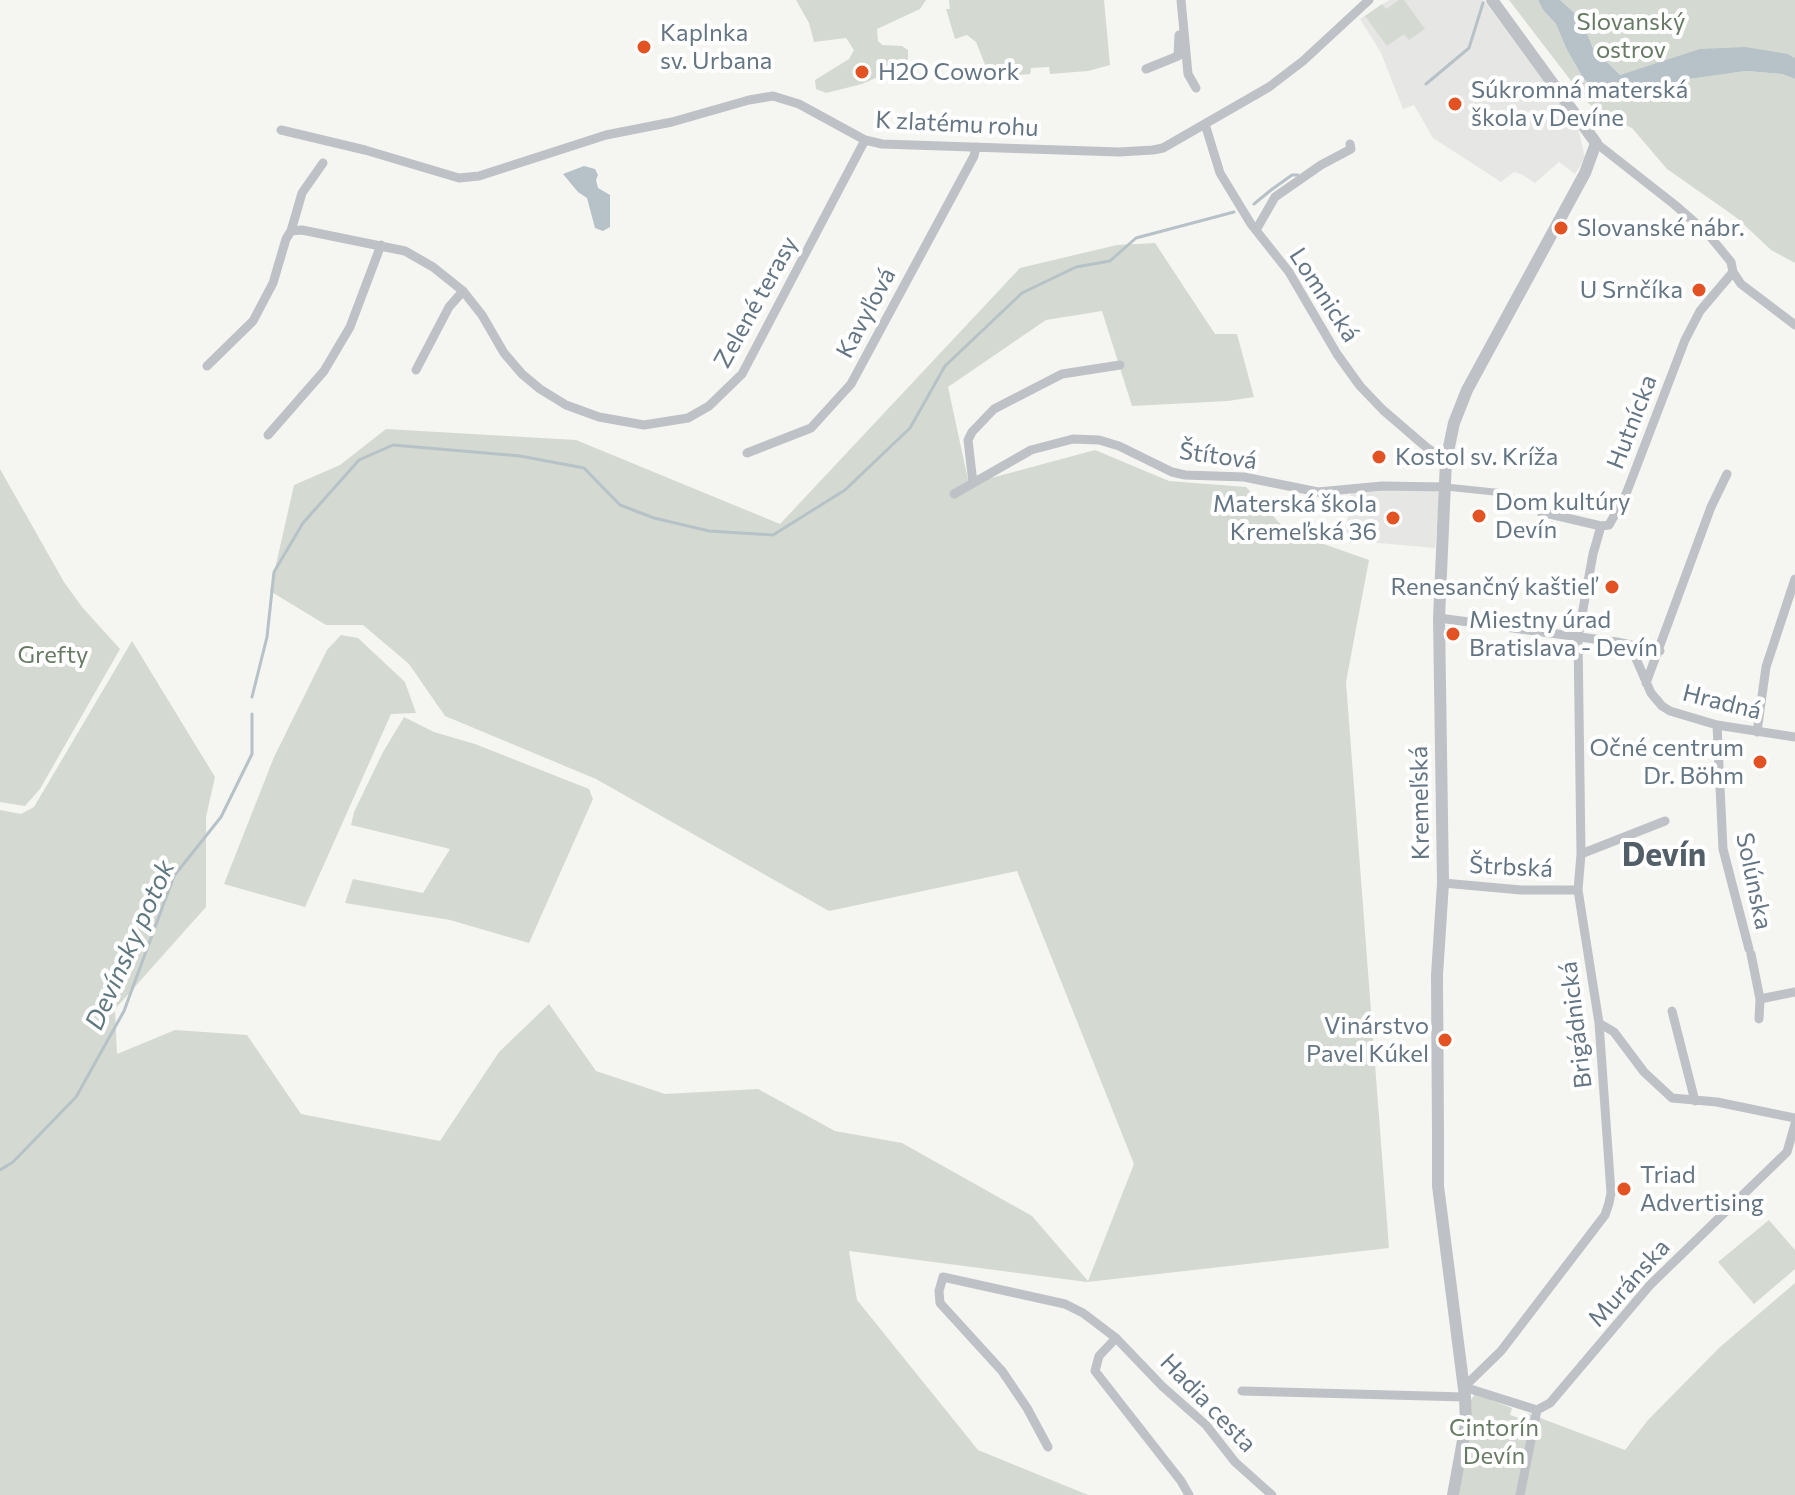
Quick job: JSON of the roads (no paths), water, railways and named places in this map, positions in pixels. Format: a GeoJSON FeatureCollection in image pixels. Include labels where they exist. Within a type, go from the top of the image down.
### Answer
{"type":"FeatureCollection","features":[{"type":"Feature","properties":{"kind":"street"},"geometry":{"type":"LineString","coordinates":[[1181,0],[1188,74],[1196,88]]}},
{"type":"Feature","properties":{"kind":"street","name":"K zlatému rohu"},"geometry":{"type":"LineString","coordinates":[[281,130],[365,150],[459,178],[479,176],[606,135],[684,120],[765,97],[799,104],[865,140],[892,145],[1119,152],[1153,150],[1163,148],[1269,87],[1303,61],[1369,0]]}},
{"type":"Feature","properties":{"kind":"street"},"geometry":{"type":"LineString","coordinates":[[1492,0],[1596,143],[1708,234],[1731,262],[1741,284],[1795,325]]}},
{"type":"Feature","properties":{"kind":"street"},"geometry":{"type":"LineString","coordinates":[[1146,69],[1178,56],[1178,19],[1183,15]]}},
{"type":"Feature","properties":{"kind":"street","name":"Lomnická"},"geometry":{"type":"LineString","coordinates":[[1205,124],[1220,173],[1256,230],[1289,272],[1337,354],[1360,386],[1383,410],[1446,461]]}},
{"type":"Feature","properties":{"kind":"street","name":"Zelené terasy"},"geometry":{"type":"LineString","coordinates":[[291,231],[302,230],[381,245],[415,256],[463,291],[504,353],[540,389],[566,405],[599,417],[644,425],[688,418],[709,406],[742,374],[865,140]]}},
{"type":"Feature","properties":{"kind":"street","name":"Kremeľská"},"geometry":{"type":"LineString","coordinates":[[1453,1495],[1466,1424],[1462,1363],[1438,1186],[1437,975],[1443,883],[1439,618],[1446,461],[1454,423],[1467,390],[1585,173],[1596,143]]}},
{"type":"Feature","properties":{"kind":"street"},"geometry":{"type":"LineString","coordinates":[[1256,230],[1275,197],[1321,165],[1351,149],[1350,144]]}},
{"type":"Feature","properties":{"kind":"street","name":"Kavyľová"},"geometry":{"type":"LineString","coordinates":[[747,453],[811,428],[851,384],[970,164],[976,147]]}},
{"type":"Feature","properties":{"kind":"street"},"geometry":{"type":"LineString","coordinates":[[207,366],[253,321],[273,283],[302,193],[323,163]]}},
{"type":"Feature","properties":{"kind":"street"},"geometry":{"type":"LineString","coordinates":[[268,435],[324,371],[350,327],[381,245]]}},
{"type":"Feature","properties":{"kind":"street","name":"Hutnícka"},"geometry":{"type":"LineString","coordinates":[[1578,637],[1601,526],[1609,525],[1626,494],[1677,358],[1700,311],[1733,272]]}},
{"type":"Feature","properties":{"kind":"street"},"geometry":{"type":"LineString","coordinates":[[416,370],[449,307],[463,291]]}},
{"type":"Feature","properties":{"kind":"street"},"geometry":{"type":"LineString","coordinates":[[973,483],[968,440],[994,409],[1062,374],[1120,365]]}},
{"type":"Feature","properties":{"kind":"street","name":"Štítová"},"geometry":{"type":"LineString","coordinates":[[954,494],[1031,450],[1073,439],[1099,440],[1119,446],[1172,472],[1185,475],[1244,477],[1318,492],[1382,486],[1446,487]]}},
{"type":"Feature","properties":{"kind":"street"},"geometry":{"type":"LineString","coordinates":[[1646,683],[1711,507],[1727,474]]}},
{"type":"Feature","properties":{"kind":"street"},"geometry":{"type":"LineString","coordinates":[[1446,487],[1504,493],[1541,512],[1601,526]]}},
{"type":"Feature","properties":{"kind":"street"},"geometry":{"type":"LineString","coordinates":[[1757,732],[1766,667],[1795,579]]}},
{"type":"Feature","properties":{"kind":"street"},"geometry":{"type":"LineString","coordinates":[[1439,618],[1660,651]]}},
{"type":"Feature","properties":{"kind":"street","name":"Brigádnická"},"geometry":{"type":"LineString","coordinates":[[1464,1392],[1501,1351],[1605,1215],[1611,1193],[1599,1023],[1578,890],[1581,854],[1578,637]]}},
{"type":"Feature","properties":{"kind":"street","name":"Hradná"},"geometry":{"type":"LineString","coordinates":[[1630,645],[1646,683],[1662,706],[1717,725],[1795,737]]}},
{"type":"Feature","properties":{"kind":"street","name":"Solúnska"},"geometry":{"type":"LineString","coordinates":[[1717,725],[1723,849],[1750,951],[1760,999],[1759,1019]]}},
{"type":"Feature","properties":{"kind":"street"},"geometry":{"type":"LineString","coordinates":[[1581,854],[1665,821]]}},
{"type":"Feature","properties":{"kind":"street","name":"Štrbská"},"geometry":{"type":"LineString","coordinates":[[1443,883],[1521,890],[1578,890]]}},
{"type":"Feature","properties":{"kind":"street"},"geometry":{"type":"LineString","coordinates":[[1760,999],[1795,992]]}},
{"type":"Feature","properties":{"kind":"street"},"geometry":{"type":"LineString","coordinates":[[1672,1011],[1695,1101]]}},
{"type":"Feature","properties":{"kind":"street"},"geometry":{"type":"LineString","coordinates":[[1599,1023],[1614,1032],[1644,1072],[1672,1098],[1717,1102],[1795,1121]]}},
{"type":"Feature","properties":{"kind":"street","name":"Muránska"},"geometry":{"type":"LineString","coordinates":[[1537,1410],[1550,1403],[1650,1285],[1791,1151],[1795,1121]]}},
{"type":"Feature","properties":{"kind":"street","name":"Hadia cesta"},"geometry":{"type":"LineString","coordinates":[[1048,1447],[1002,1371],[940,1303],[943,1277],[1065,1304],[1083,1313],[1116,1338],[1162,1386],[1206,1425],[1235,1462],[1272,1495]]}},
{"type":"Feature","properties":{"kind":"street"},"geometry":{"type":"LineString","coordinates":[[1116,1338],[1099,1356],[1095,1371],[1189,1495]]}},
{"type":"Feature","properties":{"kind":"street"},"geometry":{"type":"LineString","coordinates":[[1462,1363],[1486,1366]]}},
{"type":"Feature","properties":{"kind":"street"},"geometry":{"type":"LineString","coordinates":[[1242,1391],[1464,1392],[1537,1410],[1520,1495]]}},
{"type":"Feature","properties":{"kind":"street"},"geometry":{"type":"LineString","coordinates":[[1180,1495],[1181,1481]]}},
{"type":"Feature","properties":{"kind":"waterway","name":"Devínsky potok"},"geometry":{"type":"LineString","coordinates":[[1426,84],[1469,48],[1483,3]]}},
{"type":"Feature","properties":{"kind":"waterway","name":"Devínsky potok"},"geometry":{"type":"LineString","coordinates":[[1254,204],[1292,175],[1298,175]]}},
{"type":"Feature","properties":{"kind":"waterway","name":"Devínsky potok"},"geometry":{"type":"LineString","coordinates":[[252,697],[267,637],[274,572],[303,523],[359,460],[393,445],[520,456],[584,468],[620,505],[654,518],[709,531],[773,535],[845,490],[910,428],[945,366],[1022,293],[1076,267],[1110,261],[1136,238],[1234,212]]}},
{"type":"Feature","properties":{"kind":"waterway","name":"Devínsky potok"},"geometry":{"type":"LineString","coordinates":[[0,1170],[13,1162],[76,1097],[124,1011],[174,876],[221,817],[252,754],[252,714]]}},
{"type":"Feature","properties":{"kind":"place","name":"Kaplnka sv. Urbana"},"geometry":{"type":"Point","coordinates":[644,47]}},
{"type":"Feature","properties":{"kind":"place","name":"H2O Cowork"},"geometry":{"type":"Point","coordinates":[862,72]}},
{"type":"Feature","properties":{"kind":"place","name":"Súkromná materská škola v Devíne"},"geometry":{"type":"Point","coordinates":[1455,104]}},
{"type":"Feature","properties":{"kind":"place","name":"Slovanské nábr."},"geometry":{"type":"Point","coordinates":[1561,228]}},
{"type":"Feature","properties":{"kind":"place","name":"U Srnčíka"},"geometry":{"type":"Point","coordinates":[1699,290]}},
{"type":"Feature","properties":{"kind":"place","name":"Kostol sv. Kríža"},"geometry":{"type":"Point","coordinates":[1379,457]}},
{"type":"Feature","properties":{"kind":"place","name":"Dom kultúry Devín"},"geometry":{"type":"Point","coordinates":[1479,516]}},
{"type":"Feature","properties":{"kind":"place","name":"Materská škola Kremeľská 36"},"geometry":{"type":"Point","coordinates":[1393,518]}},
{"type":"Feature","properties":{"kind":"place","name":"Renesančný kaštieľ"},"geometry":{"type":"Point","coordinates":[1612,587]}},
{"type":"Feature","properties":{"kind":"place","name":"Miestny úrad Bratislava - Devín"},"geometry":{"type":"Point","coordinates":[1453,634]}},
{"type":"Feature","properties":{"kind":"place","name":"Očné centrum Dr. Böhm"},"geometry":{"type":"Point","coordinates":[1760,762]}},
{"type":"Feature","properties":{"kind":"place","name":"Vinárstvo Pavel Kúkel"},"geometry":{"type":"Point","coordinates":[1445,1040]}},
{"type":"Feature","properties":{"kind":"place","name":"Triad Advertising"},"geometry":{"type":"Point","coordinates":[1624,1189]}},
{"type":"Feature","properties":{"kind":"district","name":"Devín"},"geometry":{"type":"Point","coordinates":[1664,855]}},
{"type":"Feature","properties":{"kind":"park label","name":"Slovanský ostrov"},"geometry":{"type":"Point","coordinates":[1631,36]}},
{"type":"Feature","properties":{"kind":"park label","name":"Grefty"},"geometry":{"type":"Point","coordinates":[53,655]}},
{"type":"Feature","properties":{"kind":"park label","name":"Cintorín Devín"},"geometry":{"type":"Point","coordinates":[1494,1442]}}]}
